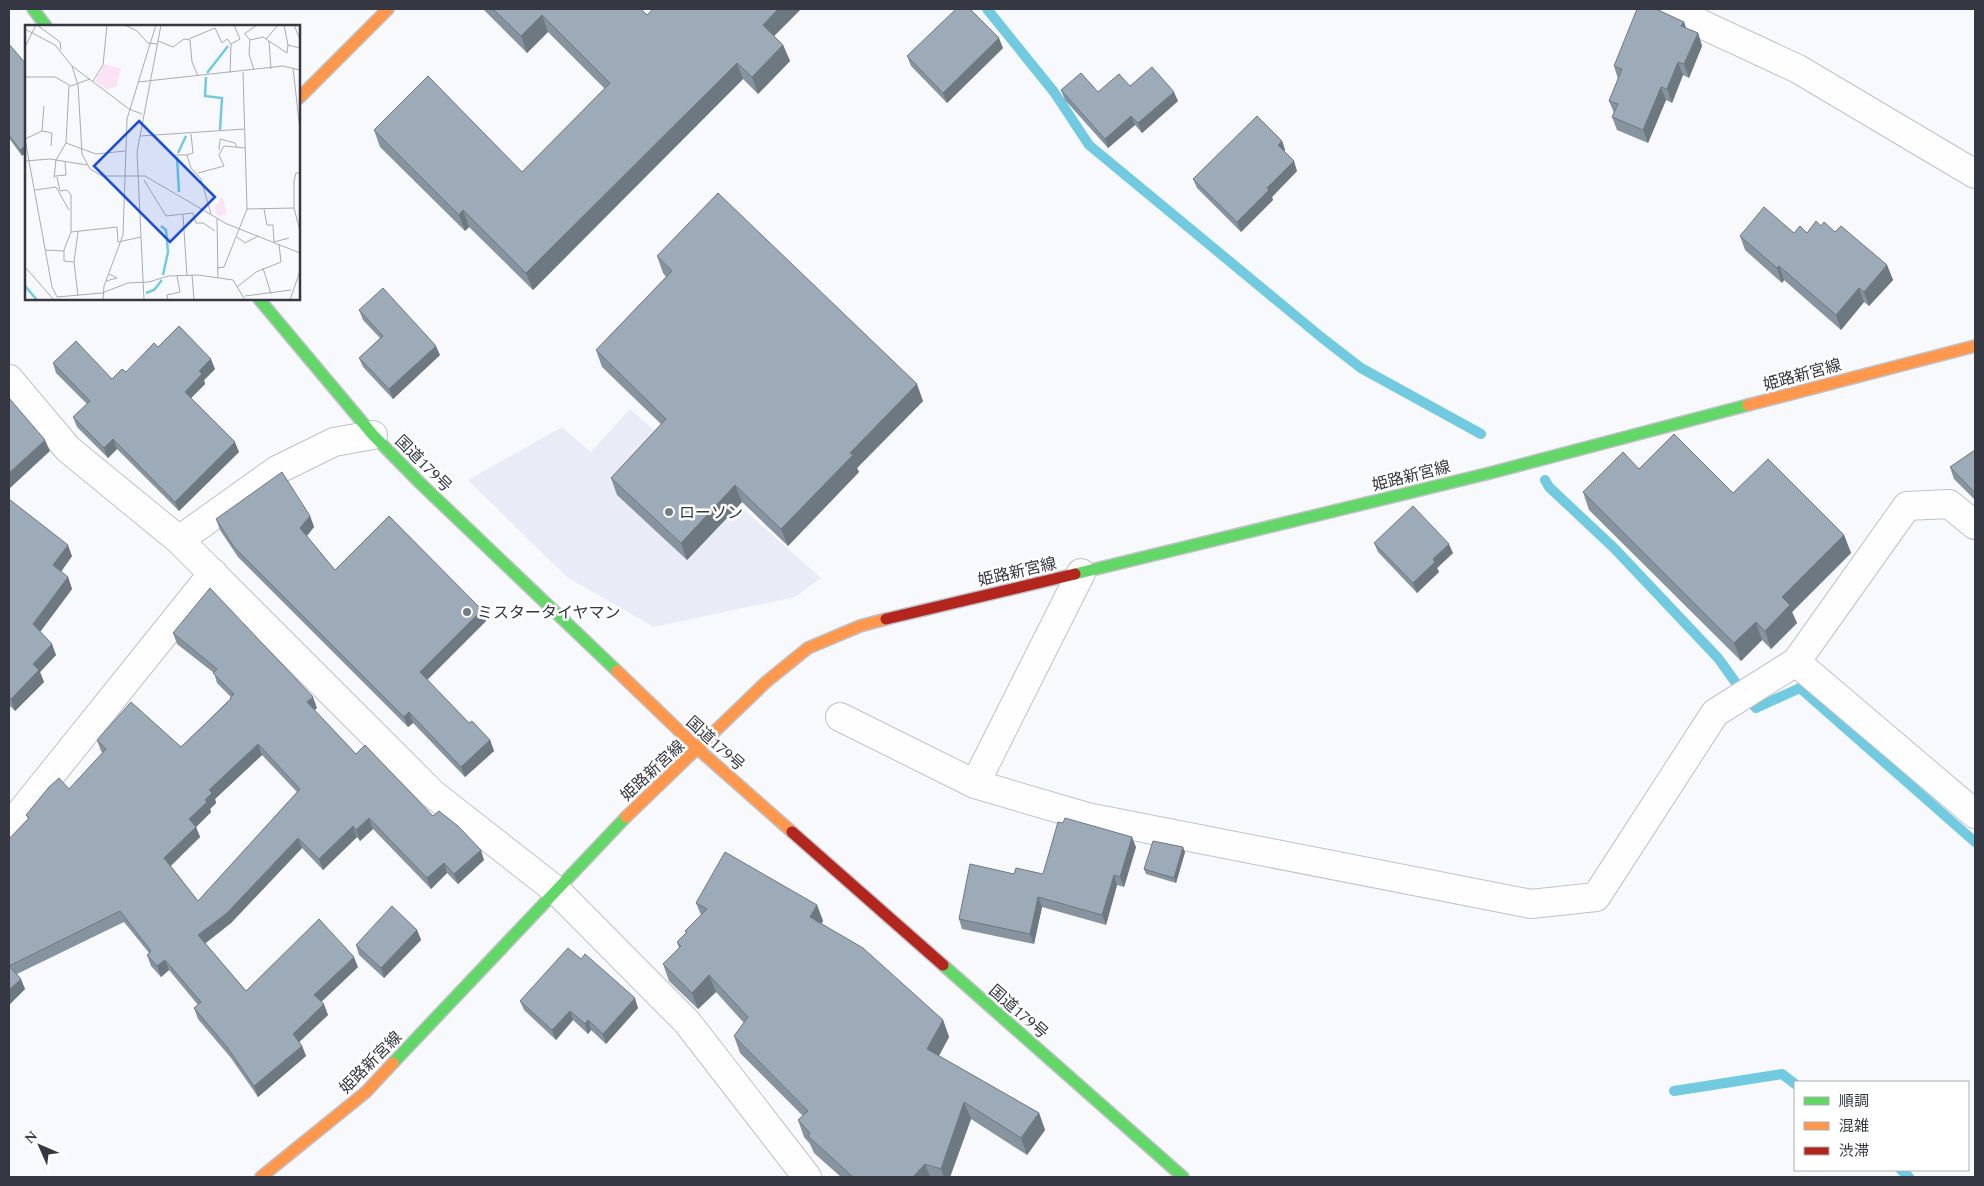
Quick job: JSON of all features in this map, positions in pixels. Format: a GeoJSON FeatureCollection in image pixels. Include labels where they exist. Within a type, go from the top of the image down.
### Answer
{"type":"FeatureCollection","features":[{"type":"Feature","properties":{"kind":"main road"},"geometry":{"type":"LineString","coordinates":[[33,9],[45,25]]}},
{"type":"Feature","properties":{"kind":"main road"},"geometry":{"type":"LineString","coordinates":[[300,97],[388,9]]}},
{"type":"Feature","properties":{"kind":"main road","name":"国道179号"},"geometry":{"type":"LineString","coordinates":[[260,300],[373,435],[420,483],[698,749],[1183,1177]]}},
{"type":"Feature","properties":{"kind":"main road","name":"姫路新宮線"},"geometry":{"type":"LineString","coordinates":[[261,1177],[366,1092],[625,818],[766,682],[808,648],[860,626],[892,617],[1081,574],[1490,472],[1975,346]]}},
{"type":"Feature","properties":{"kind":"street"},"geometry":{"type":"LineString","coordinates":[[1669,9],[1798,69],[1975,174]]}},
{"type":"Feature","properties":{"kind":"street"},"geometry":{"type":"LineString","coordinates":[[9,379],[68,449],[179,540],[433,794],[557,891],[687,1022],[807,1177]]}},
{"type":"Feature","properties":{"kind":"street"},"geometry":{"type":"LineString","coordinates":[[179,540],[277,470],[334,442],[373,435]]}},
{"type":"Feature","properties":{"kind":"street"},"geometry":{"type":"LineString","coordinates":[[840,717],[975,784],[1087,817],[1531,904],[1596,897],[1715,713],[1796,662],[1906,506],[1949,504],[1975,524]]}},
{"type":"Feature","properties":{"kind":"street"},"geometry":{"type":"LineString","coordinates":[[9,827],[213,573]]}},
{"type":"Feature","properties":{"kind":"street"},"geometry":{"type":"LineString","coordinates":[[975,784],[1081,574]]}},
{"type":"Feature","properties":{"kind":"street"},"geometry":{"type":"LineString","coordinates":[[1796,662],[1975,814]]}},
{"type":"Feature","properties":{"kind":"shaded area"},"geometry":{"type":"Polygon","coordinates":[[[630,409],[821,578],[795,597],[654,627],[567,577],[468,480],[562,427],[591,452],[630,409]]]}},
{"type":"Feature","properties":{"kind":"building"},"geometry":{"type":"Polygon","coordinates":[[[493,9],[641,9],[647,15],[653,9],[778,9],[763,25],[783,45],[752,77],[737,63],[526,273],[463,210],[459,215],[374,130],[428,76],[522,172],[610,83],[542,15],[521,36],[493,9]]]}},
{"type":"Feature","properties":{"kind":"building"},"geometry":{"type":"Polygon","coordinates":[[[956,9],[970,9],[999,38],[943,93],[907,56],[956,9]]]}},
{"type":"Feature","properties":{"kind":"building"},"geometry":{"type":"Polygon","coordinates":[[[1637,9],[1656,9],[1684,22],[1681,26],[1698,33],[1684,64],[1678,62],[1667,89],[1661,87],[1643,130],[1612,117],[1618,104],[1609,101],[1622,69],[1614,66],[1637,9]]]}},
{"type":"Feature","properties":{"kind":"building"},"geometry":{"type":"Polygon","coordinates":[[[9,44],[25,63],[25,146],[20,150],[9,135],[9,44]]]}},
{"type":"Feature","properties":{"kind":"building"},"geometry":{"type":"Polygon","coordinates":[[[1152,67],[1174,92],[1138,123],[1131,116],[1105,139],[1061,90],[1081,73],[1098,92],[1119,74],[1130,86],[1152,67]]]}},
{"type":"Feature","properties":{"kind":"building"},"geometry":{"type":"Polygon","coordinates":[[[1257,116],[1282,141],[1278,145],[1294,161],[1267,188],[1269,190],[1237,222],[1193,179],[1257,116]]]}},
{"type":"Feature","properties":{"kind":"building"},"geometry":{"type":"Polygon","coordinates":[[[718,193],[917,384],[850,453],[853,455],[781,529],[735,485],[681,543],[611,478],[666,419],[596,350],[672,271],[657,256],[718,193]]]}},
{"type":"Feature","properties":{"kind":"building"},"geometry":{"type":"Polygon","coordinates":[[[1764,207],[1794,233],[1800,226],[1807,233],[1816,221],[1821,226],[1824,222],[1835,232],[1841,226],[1887,265],[1864,292],[1859,288],[1836,315],[1779,266],[1777,268],[1740,236],[1764,207]]]}},
{"type":"Feature","properties":{"kind":"building"},"geometry":{"type":"Polygon","coordinates":[[[383,288],[436,346],[389,389],[359,358],[383,336],[359,310],[383,288]]]}},
{"type":"Feature","properties":{"kind":"building"},"geometry":{"type":"Polygon","coordinates":[[[179,326],[211,359],[199,371],[202,374],[185,392],[235,442],[175,502],[113,439],[104,448],[73,417],[90,401],[53,363],[76,341],[112,379],[122,369],[126,372],[154,343],[158,347],[179,326]]]}},
{"type":"Feature","properties":{"kind":"building"},"geometry":{"type":"Polygon","coordinates":[[[9,398],[45,440],[9,473],[9,398]]]}},
{"type":"Feature","properties":{"kind":"building"},"geometry":{"type":"Polygon","coordinates":[[[1674,434],[1733,493],[1768,459],[1844,535],[1782,597],[1790,605],[1765,631],[1756,622],[1734,643],[1583,492],[1623,452],[1639,469],[1674,434]]]}},
{"type":"Feature","properties":{"kind":"building"},"geometry":{"type":"Polygon","coordinates":[[[1975,450],[1975,493],[1950,467],[1975,450]]]}},
{"type":"Feature","properties":{"kind":"building"},"geometry":{"type":"Polygon","coordinates":[[[282,472],[310,516],[300,528],[335,570],[389,516],[482,610],[420,672],[469,723],[472,721],[490,740],[461,767],[409,712],[404,717],[234,547],[216,519],[282,472]]]}},
{"type":"Feature","properties":{"kind":"building"},"geometry":{"type":"Polygon","coordinates":[[[9,499],[68,545],[53,565],[68,577],[33,624],[52,644],[33,664],[39,670],[11,699],[9,697],[9,499]]]}},
{"type":"Feature","properties":{"kind":"building"},"geometry":{"type":"Polygon","coordinates":[[[1413,506],[1449,544],[1433,559],[1435,562],[1413,583],[1374,543],[1413,506]]]}},
{"type":"Feature","properties":{"kind":"building"},"geometry":{"type":"Polygon","coordinates":[[[210,588],[313,697],[307,702],[356,754],[365,745],[433,816],[439,811],[458,826],[481,850],[454,874],[444,863],[427,878],[369,818],[356,830],[353,826],[319,859],[298,838],[227,913],[198,935],[246,991],[319,919],[354,957],[314,995],[324,1004],[293,1034],[302,1046],[254,1086],[227,1047],[194,1008],[201,1002],[165,960],[157,966],[147,955],[151,951],[120,911],[9,966],[9,839],[29,818],[26,815],[49,787],[59,778],[69,789],[106,749],[97,740],[131,702],[181,747],[231,699],[234,694],[213,673],[217,669],[173,633],[210,588]],[[258,744],[209,790],[212,793],[205,800],[207,802],[189,819],[196,827],[164,858],[198,901],[300,789],[258,744]]]}},
{"type":"Feature","properties":{"kind":"building"},"geometry":{"type":"Polygon","coordinates":[[[1065,818],[1132,837],[1120,877],[1114,875],[1102,915],[1038,897],[1030,934],[959,919],[970,864],[1014,874],[1016,868],[1043,874],[1058,822],[1063,823],[1065,818]]]}},
{"type":"Feature","properties":{"kind":"building"},"geometry":{"type":"Polygon","coordinates":[[[1153,841],[1183,847],[1174,878],[1144,869],[1153,841]]]}},
{"type":"Feature","properties":{"kind":"building"},"geometry":{"type":"Polygon","coordinates":[[[725,852],[817,905],[810,917],[863,948],[943,1020],[927,1049],[1039,1113],[1021,1138],[964,1102],[941,1169],[925,1164],[913,1177],[853,1177],[808,1136],[810,1133],[798,1120],[808,1111],[734,1036],[748,1017],[709,975],[692,993],[663,964],[681,946],[677,942],[687,932],[685,931],[707,909],[696,903],[725,852]]]}},
{"type":"Feature","properties":{"kind":"building"},"geometry":{"type":"Polygon","coordinates":[[[392,906],[417,930],[381,968],[356,945],[392,906]]]}},
{"type":"Feature","properties":{"kind":"building"},"geometry":{"type":"Polygon","coordinates":[[[568,948],[581,959],[585,954],[635,998],[603,1034],[588,1020],[585,1024],[570,1011],[552,1030],[520,1001],[568,948]]]}},
{"type":"Feature","properties":{"kind":"building"},"geometry":{"type":"Polygon","coordinates":[[[9,966],[21,979],[9,990],[9,966]]]}},
{"type":"Feature","properties":{"kind":"waterway"},"geometry":{"type":"LineString","coordinates":[[987,9],[1054,92],[1089,145],[1361,368],[1481,434]]}},
{"type":"Feature","properties":{"kind":"waterway"},"geometry":{"type":"LineString","coordinates":[[1545,480],[1549,487],[1614,548],[1718,658],[1736,683]]}},
{"type":"Feature","properties":{"kind":"waterway"},"geometry":{"type":"LineString","coordinates":[[1751,702],[1756,708],[1800,688],[1975,842]]}},
{"type":"Feature","properties":{"kind":"waterway"},"geometry":{"type":"LineString","coordinates":[[1674,1091],[1782,1074],[1794,1083]]}},
{"type":"Feature","properties":{"kind":"waterway"},"geometry":{"type":"LineString","coordinates":[[1902,1171],[1909,1177]]}},
{"type":"Feature","properties":{"kind":"traffic: fast"},"geometry":{"type":"LineString","coordinates":[[33,9],[45,25]]}},
{"type":"Feature","properties":{"kind":"traffic: fast"},"geometry":{"type":"LineString","coordinates":[[260,300],[373,435],[420,483],[617,671]]}},
{"type":"Feature","properties":{"kind":"traffic: fast"},"geometry":{"type":"LineString","coordinates":[[1075,574],[1490,473],[1748,405]]}},
{"type":"Feature","properties":{"kind":"traffic: fast"},"geometry":{"type":"LineString","coordinates":[[393,1063],[626,817]]}},
{"type":"Feature","properties":{"kind":"traffic: fast"},"geometry":{"type":"LineString","coordinates":[[943,965],[1183,1177]]}},
{"type":"Feature","properties":{"kind":"traffic: slow"},"geometry":{"type":"LineString","coordinates":[[300,97],[388,9]]}},
{"type":"Feature","properties":{"kind":"traffic: slow"},"geometry":{"type":"LineString","coordinates":[[1748,405],[1975,346]]}},
{"type":"Feature","properties":{"kind":"traffic: slow"},"geometry":{"type":"LineString","coordinates":[[626,817],[766,682],[808,648],[860,626],[886,619]]}},
{"type":"Feature","properties":{"kind":"traffic: slow"},"geometry":{"type":"LineString","coordinates":[[617,671],[698,749],[792,832]]}},
{"type":"Feature","properties":{"kind":"traffic: slow"},"geometry":{"type":"LineString","coordinates":[[261,1177],[366,1092],[393,1063]]}},
{"type":"Feature","properties":{"kind":"traffic: jam"},"geometry":{"type":"LineString","coordinates":[[886,619],[1075,574]]}},
{"type":"Feature","properties":{"kind":"traffic: jam"},"geometry":{"type":"LineString","coordinates":[[792,832],[943,965]]}},
{"type":"Feature","properties":{"kind":"place","name":"ローソン"},"geometry":{"type":"Point","coordinates":[669,512]}},
{"type":"Feature","properties":{"kind":"place","name":"ミスタータイヤマン"},"geometry":{"type":"Point","coordinates":[467,612]}}]}
